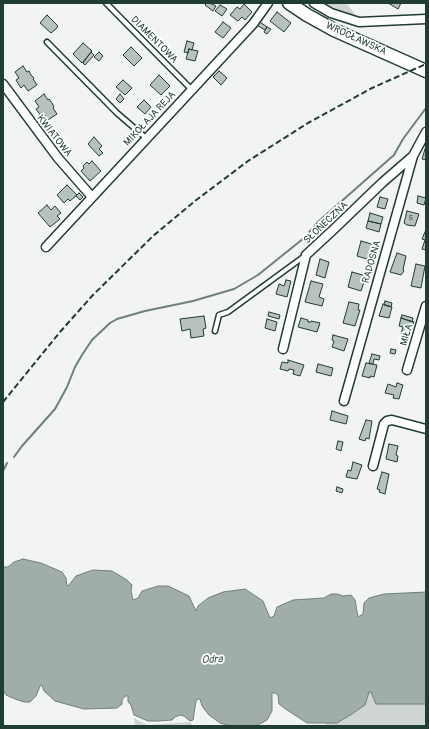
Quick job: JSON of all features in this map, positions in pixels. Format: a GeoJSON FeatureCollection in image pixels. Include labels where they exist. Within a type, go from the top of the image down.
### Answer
{"type":"FeatureCollection","features":[{"type":"Feature","properties":{"kind":"main road","name":"WROCŁAWSKA"},"geometry":{"type":"LineString","coordinates":[[289,3],[306,15],[334,30],[426,71]]}},
{"type":"Feature","properties":{"kind":"street","name":"MIKOŁAJA REJA"},"geometry":{"type":"LineString","coordinates":[[46,248],[146,138],[253,24],[268,3]]}},
{"type":"Feature","properties":{"kind":"street"},"geometry":{"type":"LineString","coordinates":[[314,3],[331,13],[359,22],[426,20]]}},
{"type":"Feature","properties":{"kind":"street","name":"KWIATOWA"},"geometry":{"type":"LineString","coordinates":[[3,84],[58,158],[92,197]]}},
{"type":"Feature","properties":{"kind":"street","name":"RADOSNA"},"geometry":{"type":"LineString","coordinates":[[344,401],[413,156],[426,132]]}},
{"type":"Feature","properties":{"kind":"street","name":"SŁONECZNA"},"geometry":{"type":"LineString","coordinates":[[283,349],[306,255],[383,182],[413,156]]}},
{"type":"Feature","properties":{"kind":"street","name":"MIŁA"},"geometry":{"type":"LineString","coordinates":[[408,370],[426,306]]}},
{"type":"Feature","properties":{"kind":"street"},"geometry":{"type":"LineString","coordinates":[[373,466],[384,424],[387,421],[392,420],[426,429]]}},
{"type":"Feature","properties":{"kind":"lane","name":"DIAMENTOWA"},"geometry":{"type":"LineString","coordinates":[[106,3],[192,89]]}},
{"type":"Feature","properties":{"kind":"lane"},"geometry":{"type":"LineString","coordinates":[[47,42],[117,113],[146,138]]}},
{"type":"Feature","properties":{"kind":"lane"},"geometry":{"type":"LineString","coordinates":[[215,330],[219,315],[228,312],[306,255]]}},
{"type":"Feature","properties":{"kind":"shaded area"},"geometry":{"type":"Polygon","coordinates":[[[306,3],[346,3],[355,14],[322,13],[306,3]]]}},
{"type":"Feature","properties":{"kind":"shaded area"},"geometry":{"type":"Polygon","coordinates":[[[369,692],[372,692],[383,704],[426,704],[426,726],[325,726],[326,723],[337,723],[365,705],[369,692]]]}},
{"type":"Feature","properties":{"kind":"shaded area"},"geometry":{"type":"Polygon","coordinates":[[[134,718],[147,725],[190,722],[193,726],[135,726],[134,718]]]}},
{"type":"Feature","properties":{"kind":"water","name":"Odra"},"geometry":{"type":"Polygon","coordinates":[[[23,559],[41,563],[62,572],[66,578],[67,586],[76,576],[93,570],[112,571],[127,580],[132,585],[131,591],[133,600],[138,598],[142,591],[158,586],[168,586],[189,596],[196,611],[198,606],[208,598],[223,592],[245,589],[263,601],[270,618],[274,616],[277,607],[293,600],[324,598],[331,594],[343,596],[351,595],[355,600],[358,617],[363,614],[364,603],[369,598],[384,594],[426,592],[426,704],[376,704],[371,692],[369,692],[365,705],[337,723],[307,723],[279,704],[278,695],[272,693],[272,711],[267,720],[256,726],[231,726],[220,723],[209,715],[202,706],[200,699],[196,701],[193,720],[190,721],[184,716],[180,715],[172,720],[148,721],[134,715],[131,705],[128,702],[128,696],[125,696],[122,700],[122,704],[117,708],[84,709],[55,701],[44,691],[42,685],[40,686],[36,696],[30,702],[15,699],[6,695],[3,690],[3,567],[8,567],[14,562],[23,559]]]}},
{"type":"Feature","properties":{"kind":"building"},"geometry":{"type":"Polygon","coordinates":[[[207,3],[216,6],[213,11],[205,5],[207,3]]]}},
{"type":"Feature","properties":{"kind":"building"},"geometry":{"type":"Polygon","coordinates":[[[388,3],[401,3],[398,9],[388,3]]]}},
{"type":"Feature","properties":{"kind":"building"},"geometry":{"type":"Polygon","coordinates":[[[244,4],[252,12],[245,20],[242,17],[238,21],[230,15],[237,7],[240,9],[244,4]]]}},
{"type":"Feature","properties":{"kind":"building"},"geometry":{"type":"Polygon","coordinates":[[[220,5],[227,9],[222,16],[215,11],[220,5]]]}},
{"type":"Feature","properties":{"kind":"building"},"geometry":{"type":"Polygon","coordinates":[[[277,12],[291,23],[284,32],[270,21],[277,12]]]}},
{"type":"Feature","properties":{"kind":"building"},"geometry":{"type":"Polygon","coordinates":[[[47,15],[58,26],[51,33],[40,23],[47,15]]]}},
{"type":"Feature","properties":{"kind":"building"},"geometry":{"type":"Polygon","coordinates":[[[257,20],[267,27],[265,30],[255,24],[257,20]]]}},
{"type":"Feature","properties":{"kind":"building"},"geometry":{"type":"Polygon","coordinates":[[[223,22],[231,28],[223,38],[215,32],[223,22]]]}},
{"type":"Feature","properties":{"kind":"building"},"geometry":{"type":"Polygon","coordinates":[[[267,27],[271,29],[267,34],[264,32],[267,27]]]}},
{"type":"Feature","properties":{"kind":"building"},"geometry":{"type":"Polygon","coordinates":[[[187,41],[194,43],[192,50],[189,49],[188,53],[184,52],[187,41]]]}},
{"type":"Feature","properties":{"kind":"building"},"geometry":{"type":"Polygon","coordinates":[[[83,43],[92,51],[82,63],[73,54],[83,43]]]}},
{"type":"Feature","properties":{"kind":"building"},"geometry":{"type":"Polygon","coordinates":[[[131,47],[142,58],[134,66],[123,55],[131,47]]]}},
{"type":"Feature","properties":{"kind":"building"},"geometry":{"type":"Polygon","coordinates":[[[189,49],[198,51],[195,61],[186,59],[189,49]]]}},
{"type":"Feature","properties":{"kind":"building"},"geometry":{"type":"Polygon","coordinates":[[[91,52],[94,55],[85,65],[83,63],[91,52]]]}},
{"type":"Feature","properties":{"kind":"building"},"geometry":{"type":"Polygon","coordinates":[[[99,52],[103,56],[99,61],[94,57],[99,52]]]}},
{"type":"Feature","properties":{"kind":"building"},"geometry":{"type":"Polygon","coordinates":[[[23,66],[27,72],[29,71],[37,85],[28,91],[24,85],[21,88],[16,80],[19,78],[15,72],[23,66]]]}},
{"type":"Feature","properties":{"kind":"building"},"geometry":{"type":"Polygon","coordinates":[[[219,71],[227,78],[221,85],[213,77],[219,71]]]}},
{"type":"Feature","properties":{"kind":"building"},"geometry":{"type":"Polygon","coordinates":[[[159,75],[170,86],[161,95],[150,85],[159,75]]]}},
{"type":"Feature","properties":{"kind":"building"},"geometry":{"type":"Polygon","coordinates":[[[123,80],[132,88],[125,95],[116,87],[123,80]]]}},
{"type":"Feature","properties":{"kind":"building"},"geometry":{"type":"Polygon","coordinates":[[[44,94],[52,103],[57,114],[48,120],[44,114],[41,116],[36,109],[39,107],[35,101],[44,94]]]}},
{"type":"Feature","properties":{"kind":"building"},"geometry":{"type":"Polygon","coordinates":[[[120,94],[124,99],[120,103],[116,99],[120,94]]]}},
{"type":"Feature","properties":{"kind":"building"},"geometry":{"type":"Polygon","coordinates":[[[144,100],[151,107],[145,114],[137,107],[144,100]]]}},
{"type":"Feature","properties":{"kind":"building"},"geometry":{"type":"Polygon","coordinates":[[[94,137],[102,146],[99,149],[103,153],[99,156],[88,144],[94,137]]]}},
{"type":"Feature","properties":{"kind":"building"},"geometry":{"type":"Polygon","coordinates":[[[426,149],[426,160],[422,159],[426,149]]]}},
{"type":"Feature","properties":{"kind":"building"},"geometry":{"type":"Polygon","coordinates":[[[92,161],[101,171],[90,181],[81,171],[87,162],[89,164],[92,161]]]}},
{"type":"Feature","properties":{"kind":"building"},"geometry":{"type":"Polygon","coordinates":[[[67,185],[77,195],[70,201],[68,199],[64,203],[57,195],[67,185]]]}},
{"type":"Feature","properties":{"kind":"building"},"geometry":{"type":"Polygon","coordinates":[[[79,193],[83,197],[80,200],[76,196],[79,193]]]}},
{"type":"Feature","properties":{"kind":"building"},"geometry":{"type":"Polygon","coordinates":[[[418,196],[426,198],[424,205],[417,203],[418,196]]]}},
{"type":"Feature","properties":{"kind":"building"},"geometry":{"type":"Polygon","coordinates":[[[380,197],[388,199],[385,209],[377,207],[380,197]]]}},
{"type":"Feature","properties":{"kind":"building"},"geometry":{"type":"Polygon","coordinates":[[[47,205],[51,210],[55,206],[61,213],[57,216],[60,219],[50,227],[38,213],[47,205]]]}},
{"type":"Feature","properties":{"kind":"building"},"geometry":{"type":"Polygon","coordinates":[[[407,211],[419,214],[415,226],[404,223],[407,211]]]}},
{"type":"Feature","properties":{"kind":"building"},"geometry":{"type":"Polygon","coordinates":[[[370,213],[383,217],[381,224],[368,221],[370,213]]]}},
{"type":"Feature","properties":{"kind":"building"},"geometry":{"type":"Polygon","coordinates":[[[368,221],[381,224],[379,232],[366,228],[368,221]]]}},
{"type":"Feature","properties":{"kind":"building"},"geometry":{"type":"Polygon","coordinates":[[[425,232],[426,250],[422,249],[425,240],[422,239],[425,232]]]}},
{"type":"Feature","properties":{"kind":"building"},"geometry":{"type":"Polygon","coordinates":[[[361,241],[375,245],[370,260],[357,256],[361,241]]]}},
{"type":"Feature","properties":{"kind":"building"},"geometry":{"type":"Polygon","coordinates":[[[397,253],[406,256],[404,271],[401,275],[390,272],[397,253]]]}},
{"type":"Feature","properties":{"kind":"building"},"geometry":{"type":"Polygon","coordinates":[[[320,259],[329,262],[325,278],[316,275],[320,259]]]}},
{"type":"Feature","properties":{"kind":"building"},"geometry":{"type":"Polygon","coordinates":[[[416,264],[425,266],[421,288],[411,286],[416,264]]]}},
{"type":"Feature","properties":{"kind":"building"},"geometry":{"type":"Polygon","coordinates":[[[352,272],[366,276],[361,291],[348,287],[352,272]]]}},
{"type":"Feature","properties":{"kind":"building"},"geometry":{"type":"Polygon","coordinates":[[[286,280],[291,281],[287,297],[276,294],[279,284],[284,286],[286,280]]]}},
{"type":"Feature","properties":{"kind":"building"},"geometry":{"type":"Polygon","coordinates":[[[311,281],[323,284],[319,297],[324,299],[322,306],[305,302],[311,281]]]}},
{"type":"Feature","properties":{"kind":"building"},"geometry":{"type":"Polygon","coordinates":[[[385,301],[392,303],[391,307],[384,305],[385,301]]]}},
{"type":"Feature","properties":{"kind":"building"},"geometry":{"type":"Polygon","coordinates":[[[349,302],[359,304],[358,310],[360,310],[355,326],[343,323],[349,302]]]}},
{"type":"Feature","properties":{"kind":"building"},"geometry":{"type":"Polygon","coordinates":[[[383,304],[392,307],[389,318],[379,316],[383,304]]]}},
{"type":"Feature","properties":{"kind":"building"},"geometry":{"type":"Polygon","coordinates":[[[269,312],[280,315],[279,319],[268,316],[269,312]]]}},
{"type":"Feature","properties":{"kind":"building"},"geometry":{"type":"Polygon","coordinates":[[[402,315],[413,318],[412,322],[401,318],[402,315]]]}},
{"type":"Feature","properties":{"kind":"building"},"geometry":{"type":"Polygon","coordinates":[[[204,316],[206,328],[203,329],[204,336],[191,338],[190,329],[182,331],[180,319],[204,316]]]}},
{"type":"Feature","properties":{"kind":"building"},"geometry":{"type":"Polygon","coordinates":[[[301,318],[308,320],[308,322],[311,321],[320,323],[317,332],[298,327],[301,318]]]}},
{"type":"Feature","properties":{"kind":"building"},"geometry":{"type":"Polygon","coordinates":[[[401,318],[414,322],[408,336],[401,334],[403,327],[399,326],[401,318]]]}},
{"type":"Feature","properties":{"kind":"building"},"geometry":{"type":"Polygon","coordinates":[[[267,319],[277,322],[275,331],[265,328],[267,319]]]}},
{"type":"Feature","properties":{"kind":"building"},"geometry":{"type":"Polygon","coordinates":[[[333,335],[348,339],[344,351],[332,347],[334,341],[332,340],[333,335]]]}},
{"type":"Feature","properties":{"kind":"building"},"geometry":{"type":"Polygon","coordinates":[[[391,349],[396,350],[395,354],[390,353],[391,349]]]}},
{"type":"Feature","properties":{"kind":"building"},"geometry":{"type":"Polygon","coordinates":[[[372,354],[380,356],[379,360],[374,359],[373,364],[369,363],[372,354]]]}},
{"type":"Feature","properties":{"kind":"building"},"geometry":{"type":"Polygon","coordinates":[[[288,360],[304,365],[300,376],[293,374],[294,370],[289,369],[288,371],[280,369],[282,362],[288,363],[288,360]]]}},
{"type":"Feature","properties":{"kind":"building"},"geometry":{"type":"Polygon","coordinates":[[[366,363],[377,365],[374,377],[370,376],[370,378],[362,376],[366,363]]]}},
{"type":"Feature","properties":{"kind":"building"},"geometry":{"type":"Polygon","coordinates":[[[318,364],[333,368],[331,376],[316,372],[318,364]]]}},
{"type":"Feature","properties":{"kind":"building"},"geometry":{"type":"Polygon","coordinates":[[[397,383],[403,385],[399,399],[393,398],[394,395],[385,393],[388,384],[396,387],[397,383]]]}},
{"type":"Feature","properties":{"kind":"building"},"geometry":{"type":"Polygon","coordinates":[[[332,411],[348,416],[346,424],[330,420],[332,411]]]}},
{"type":"Feature","properties":{"kind":"building"},"geometry":{"type":"Polygon","coordinates":[[[366,420],[372,421],[369,439],[366,438],[365,441],[359,439],[366,420]]]}},
{"type":"Feature","properties":{"kind":"building"},"geometry":{"type":"Polygon","coordinates":[[[338,441],[343,442],[341,451],[336,449],[338,441]]]}},
{"type":"Feature","properties":{"kind":"building"},"geometry":{"type":"Polygon","coordinates":[[[389,444],[398,446],[396,455],[398,456],[397,462],[386,459],[389,444]]]}},
{"type":"Feature","properties":{"kind":"building"},"geometry":{"type":"Polygon","coordinates":[[[353,462],[362,465],[357,479],[346,477],[348,470],[351,471],[353,462]]]}},
{"type":"Feature","properties":{"kind":"building"},"geometry":{"type":"Polygon","coordinates":[[[382,472],[389,474],[385,494],[379,492],[380,490],[377,489],[382,472]]]}},
{"type":"Feature","properties":{"kind":"building"},"geometry":{"type":"Polygon","coordinates":[[[337,487],[343,489],[342,493],[336,491],[337,487]]]}},
{"type":"Feature","properties":{"kind":"waterway"},"geometry":{"type":"LineString","coordinates":[[14,457],[55,409],[82,355],[92,340],[110,323],[117,319],[145,311],[193,301],[234,289],[258,275],[304,238],[319,221],[394,155],[403,139],[426,108]]}},
{"type":"Feature","properties":{"kind":"waterway"},"geometry":{"type":"LineString","coordinates":[[3,471],[7,463]]}},
{"type":"Feature","properties":{"kind":"railway"},"geometry":{"type":"LineString","coordinates":[[3,402],[60,332],[92,296],[153,236],[195,201],[248,161],[308,123],[372,88],[426,64]]}}]}
